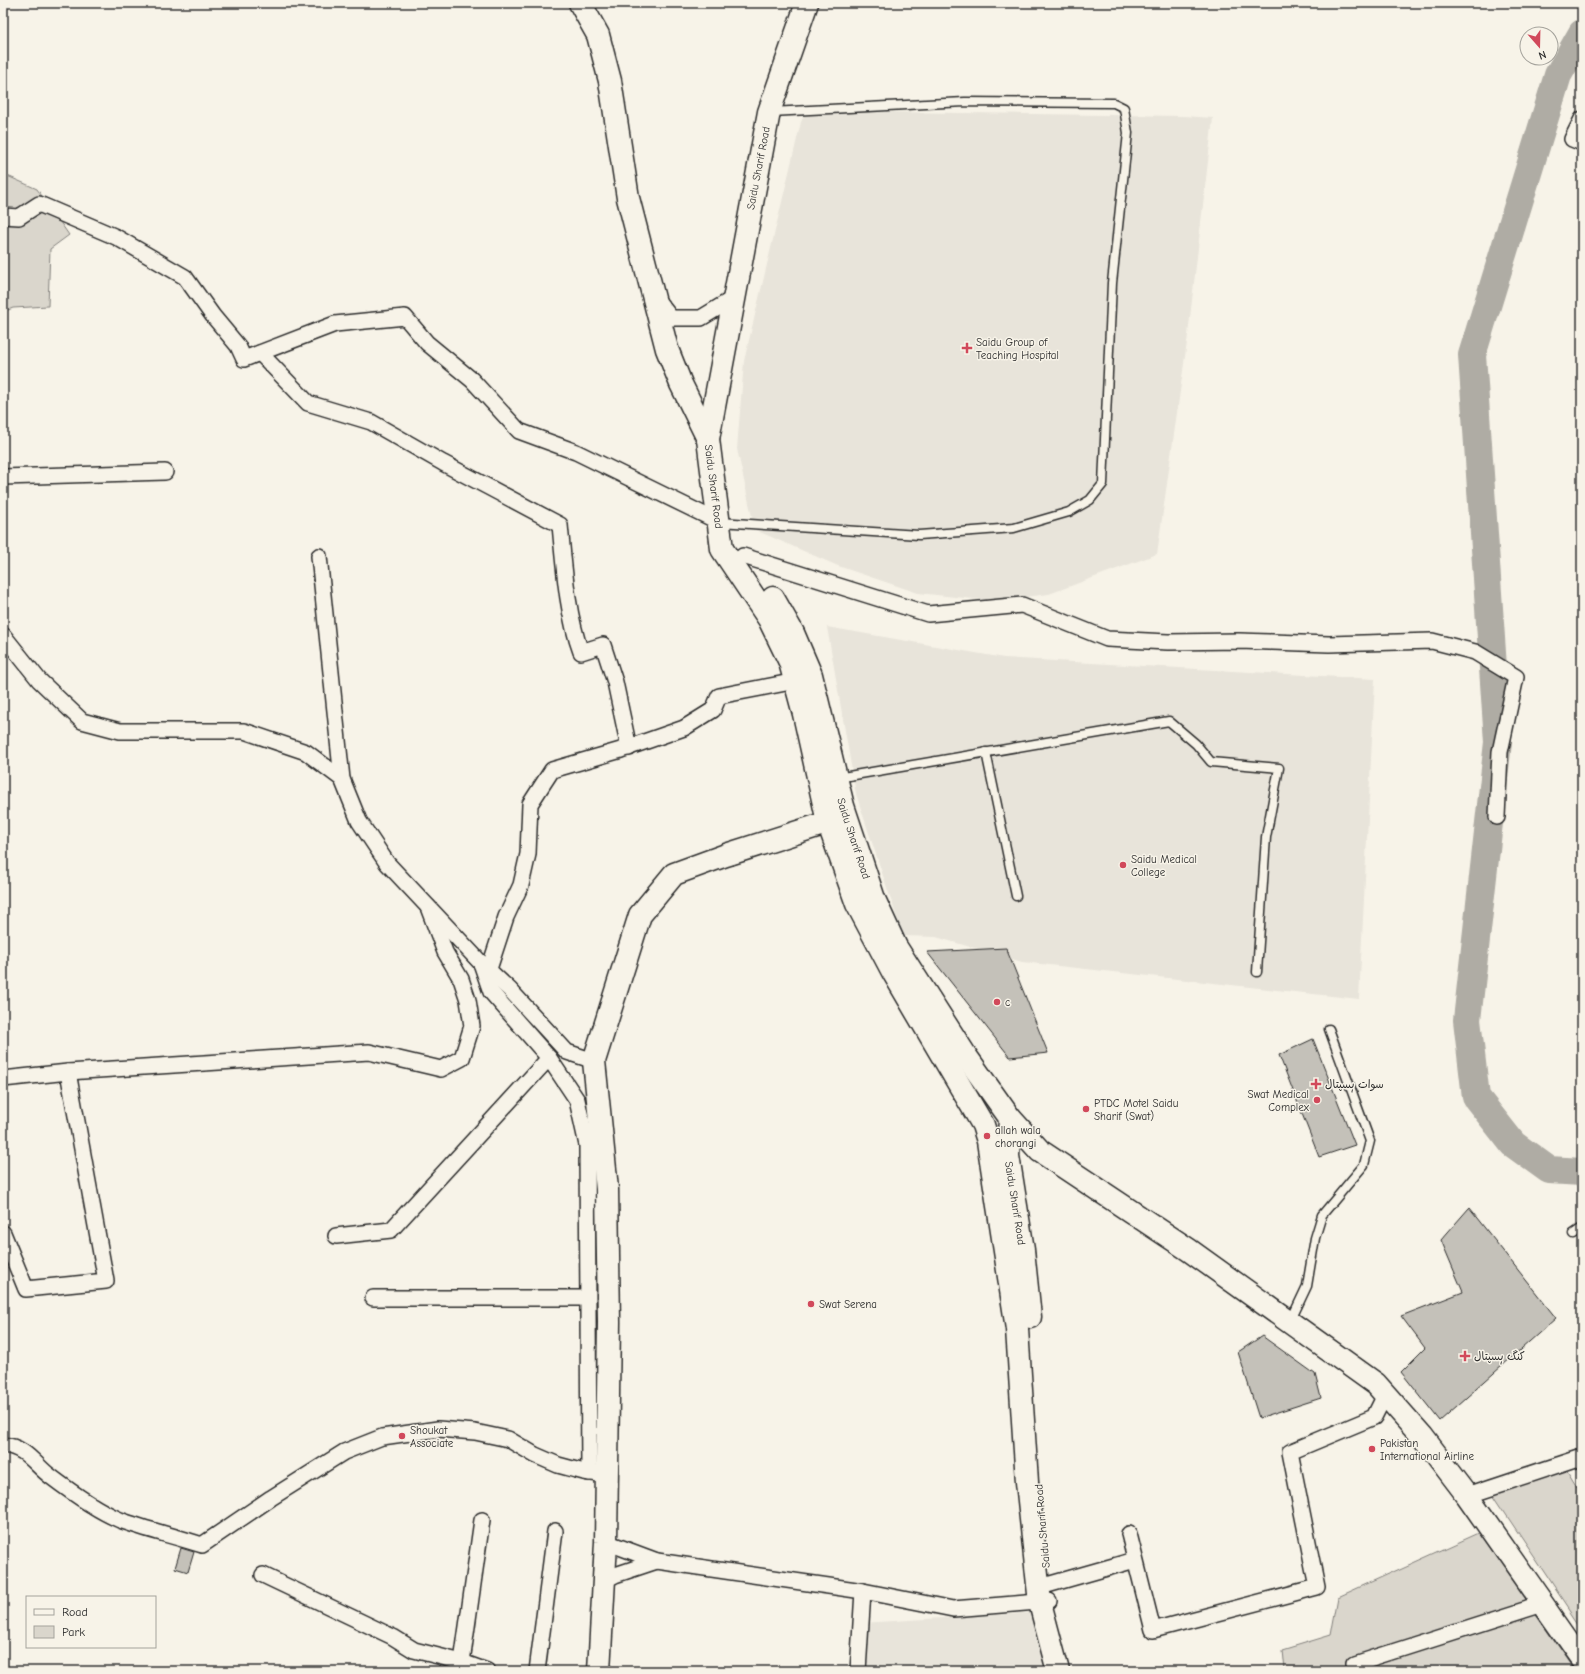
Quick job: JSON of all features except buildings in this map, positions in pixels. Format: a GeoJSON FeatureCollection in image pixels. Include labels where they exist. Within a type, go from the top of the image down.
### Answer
{"type":"FeatureCollection","features":[{"type":"Feature","properties":{"kind":"main road"},"geometry":{"type":"LineString","coordinates":[[580,3],[598,35],[610,81],[628,198],[667,349],[681,384],[708,439]]}},
{"type":"Feature","properties":{"kind":"main road","name":"Saidu Sharif Road"},"geometry":{"type":"LineString","coordinates":[[807,3],[769,112],[708,439],[719,522],[777,605],[793,633],[811,674],[836,778],[837,819]]}},
{"type":"Feature","properties":{"kind":"main road"},"geometry":{"type":"LineString","coordinates":[[719,522],[722,549],[769,619],[790,662],[837,819],[857,904],[900,968],[1010,1118],[1040,1151],[1189,1250],[1376,1384],[1422,1436],[1467,1495],[1582,1659]]}},
{"type":"Feature","properties":{"kind":"main road"},"geometry":{"type":"LineString","coordinates":[[599,1671],[606,1542],[598,1474],[609,1322],[607,1188],[594,1061],[640,915],[674,874],[726,855],[837,819]]}},
{"type":"Feature","properties":{"kind":"main road"},"geometry":{"type":"LineString","coordinates":[[900,968],[983,1125],[1008,1156]]}},
{"type":"Feature","properties":{"kind":"main road","name":"Saidu Sharif Road"},"geometry":{"type":"LineString","coordinates":[[1010,1118],[1008,1156],[1023,1250],[1032,1344],[1032,1481]]}},
{"type":"Feature","properties":{"kind":"main road"},"geometry":{"type":"LineString","coordinates":[[983,1125],[990,1149],[1017,1329],[1045,1596],[1058,1671]]}},
{"type":"Feature","properties":{"kind":"main road"},"geometry":{"type":"LineString","coordinates":[[1045,1596],[1067,1671]]}},
{"type":"Feature","properties":{"kind":"street"},"geometry":{"type":"LineString","coordinates":[[1582,118],[1572,139],[1582,144]]}},
{"type":"Feature","properties":{"kind":"street"},"geometry":{"type":"LineString","coordinates":[[3,216],[19,217],[39,204],[116,236],[185,277],[213,316],[238,346],[244,359],[335,324],[405,317],[427,343],[472,380],[519,432],[576,452],[719,522]]}},
{"type":"Feature","properties":{"kind":"street"},"geometry":{"type":"LineString","coordinates":[[652,292],[671,318],[701,318],[734,298]]}},
{"type":"Feature","properties":{"kind":"street"},"geometry":{"type":"LineString","coordinates":[[260,353],[308,403],[371,422],[450,467],[560,525],[563,559],[576,638],[580,652],[603,645],[616,682],[629,748]]}},
{"type":"Feature","properties":{"kind":"street"},"geometry":{"type":"LineString","coordinates":[[3,477],[165,472]]}},
{"type":"Feature","properties":{"kind":"street"},"geometry":{"type":"LineString","coordinates":[[319,556],[342,779],[359,821],[387,863],[567,1052],[594,1061]]}},
{"type":"Feature","properties":{"kind":"street"},"geometry":{"type":"LineString","coordinates":[[743,556],[928,614],[1022,605],[1107,639],[1168,642],[1239,640],[1330,644],[1432,641],[1475,652],[1516,677],[1500,752],[1497,817]]}},
{"type":"Feature","properties":{"kind":"street"},"geometry":{"type":"LineString","coordinates":[[3,635],[39,680],[82,721],[120,731],[244,731],[306,752],[342,779]]}},
{"type":"Feature","properties":{"kind":"street"},"geometry":{"type":"LineString","coordinates":[[5,1443],[30,1456],[46,1474],[72,1493],[120,1519],[202,1545],[271,1498],[344,1452],[382,1437],[438,1429],[475,1432],[508,1439],[540,1458],[558,1465],[598,1474],[587,1298],[587,1144],[577,1100],[549,1058],[491,992],[485,966],[521,885],[528,854],[530,804],[552,770],[629,748],[684,728],[713,710],[719,696],[796,681]]}},
{"type":"Feature","properties":{"kind":"street"},"geometry":{"type":"LineString","coordinates":[[3,1079],[68,1072],[369,1052],[441,1069],[462,1058],[472,1026],[468,1000],[461,979],[445,952],[428,907]]}},
{"type":"Feature","properties":{"kind":"street"},"geometry":{"type":"LineString","coordinates":[[336,1236],[391,1230],[549,1058]]}},
{"type":"Feature","properties":{"kind":"street"},"geometry":{"type":"LineString","coordinates":[[3,1233],[26,1289],[106,1281],[68,1072]]}},
{"type":"Feature","properties":{"kind":"street"},"geometry":{"type":"LineString","coordinates":[[373,1298],[587,1298]]}},
{"type":"Feature","properties":{"kind":"street"},"geometry":{"type":"LineString","coordinates":[[1129,1534],[1153,1630],[1317,1587],[1290,1452],[1374,1417],[1385,1395]]}},
{"type":"Feature","properties":{"kind":"street"},"geometry":{"type":"LineString","coordinates":[[1467,1495],[1582,1457]]}},
{"type":"Feature","properties":{"kind":"street"},"geometry":{"type":"LineString","coordinates":[[462,1662],[482,1520]]}},
{"type":"Feature","properties":{"kind":"street"},"geometry":{"type":"LineString","coordinates":[[537,1671],[555,1531]]}},
{"type":"Feature","properties":{"kind":"street"},"geometry":{"type":"LineString","coordinates":[[606,1542],[657,1561],[863,1591],[953,1609],[1045,1596],[1135,1560]]}},
{"type":"Feature","properties":{"kind":"street"},"geometry":{"type":"LineString","coordinates":[[603,1582],[615,1575],[657,1561]]}},
{"type":"Feature","properties":{"kind":"street"},"geometry":{"type":"LineString","coordinates":[[263,1575],[393,1637],[414,1650],[462,1662],[487,1671]]}},
{"type":"Feature","properties":{"kind":"street"},"geometry":{"type":"LineString","coordinates":[[858,1671],[863,1591]]}},
{"type":"Feature","properties":{"kind":"street"},"geometry":{"type":"LineString","coordinates":[[1355,1664],[1543,1604]]}},
{"type":"Feature","properties":{"kind":"lane"},"geometry":{"type":"LineString","coordinates":[[719,522],[919,534],[1014,528],[1068,512],[1090,500],[1103,484],[1112,283],[1128,133],[1124,108],[1114,102],[965,102],[769,112]]}},
{"type":"Feature","properties":{"kind":"lane"},"geometry":{"type":"LineString","coordinates":[[836,778],[1169,721],[1196,744],[1211,762],[1278,768],[1266,836],[1257,972]]}},
{"type":"Feature","properties":{"kind":"lane"},"geometry":{"type":"LineString","coordinates":[[986,752],[1016,896]]}},
{"type":"Feature","properties":{"kind":"lane"},"geometry":{"type":"LineString","coordinates":[[1290,1322],[1307,1286],[1315,1238],[1322,1215],[1364,1164],[1370,1140],[1329,1029]]}},
{"type":"Feature","properties":{"kind":"lane"},"geometry":{"type":"LineString","coordinates":[[1573,1234],[1582,1228]]}},
{"type":"Feature","properties":{"kind":"shaded area","name":"Saidu Group of Teaching Hospital"},"geometry":{"type":"Polygon","coordinates":[[[806,111],[1184,116],[1213,118],[1188,335],[1157,554],[1049,594],[992,601],[918,593],[838,566],[755,530],[737,449],[744,361],[801,122],[806,111]]]}},
{"type":"Feature","properties":{"kind":"shaded area","name":"Saidu Medical College"},"geometry":{"type":"Polygon","coordinates":[[[827,627],[1004,658],[1375,679],[1359,999],[1022,962],[936,937],[903,936],[856,794],[827,627]]]}},
{"type":"Feature","properties":{"kind":"shaded area"},"geometry":{"type":"Polygon","coordinates":[[[1037,1612],[1054,1671],[859,1671],[861,1623],[1037,1612]]]}},
{"type":"Feature","properties":{"kind":"green space"},"geometry":{"type":"Polygon","coordinates":[[[3,174],[37,189],[69,235],[50,249],[48,306],[13,308],[3,312],[3,174]]]}},
{"type":"Feature","properties":{"kind":"green space"},"geometry":{"type":"Polygon","coordinates":[[[1567,1469],[1582,1494],[1582,1629],[1492,1494],[1567,1469]]]}},
{"type":"Feature","properties":{"kind":"green space"},"geometry":{"type":"Polygon","coordinates":[[[1479,1533],[1575,1671],[1284,1671],[1282,1650],[1331,1635],[1338,1597],[1479,1533]]]}},
{"type":"Feature","properties":{"kind":"waterway"},"geometry":{"type":"LineString","coordinates":[[1582,33],[1558,75],[1472,355],[1498,742],[1467,1020],[1476,1097],[1513,1144],[1549,1170],[1582,1172]]}},
{"type":"Feature","properties":{"kind":"place","name":"Saidu Group of Teaching Hospital"},"geometry":{"type":"Point","coordinates":[967,348]}},
{"type":"Feature","properties":{"kind":"place","name":"Saidu Medical College"},"geometry":{"type":"Point","coordinates":[1123,865]}},
{"type":"Feature","properties":{"kind":"place","name":"c"},"geometry":{"type":"Point","coordinates":[997,1002]}},
{"type":"Feature","properties":{"kind":"place","name":"سوات ہسپتال"},"geometry":{"type":"Point","coordinates":[1316,1084]}},
{"type":"Feature","properties":{"kind":"place","name":"Swat Medical Complex"},"geometry":{"type":"Point","coordinates":[1317,1100]}},
{"type":"Feature","properties":{"kind":"place","name":"PTDC Motel Saidu Sharif (Swat)"},"geometry":{"type":"Point","coordinates":[1086,1109]}},
{"type":"Feature","properties":{"kind":"place","name":"allah wala chorangi"},"geometry":{"type":"Point","coordinates":[987,1136]}},
{"type":"Feature","properties":{"kind":"place","name":"Swat Serena"},"geometry":{"type":"Point","coordinates":[811,1304]}},
{"type":"Feature","properties":{"kind":"place","name":"کنگ ہسپتال"},"geometry":{"type":"Point","coordinates":[1465,1356]}},
{"type":"Feature","properties":{"kind":"place","name":"Shoukat Associate"},"geometry":{"type":"Point","coordinates":[402,1436]}},
{"type":"Feature","properties":{"kind":"place","name":"Pakistan International Airline"},"geometry":{"type":"Point","coordinates":[1372,1449]}}]}
